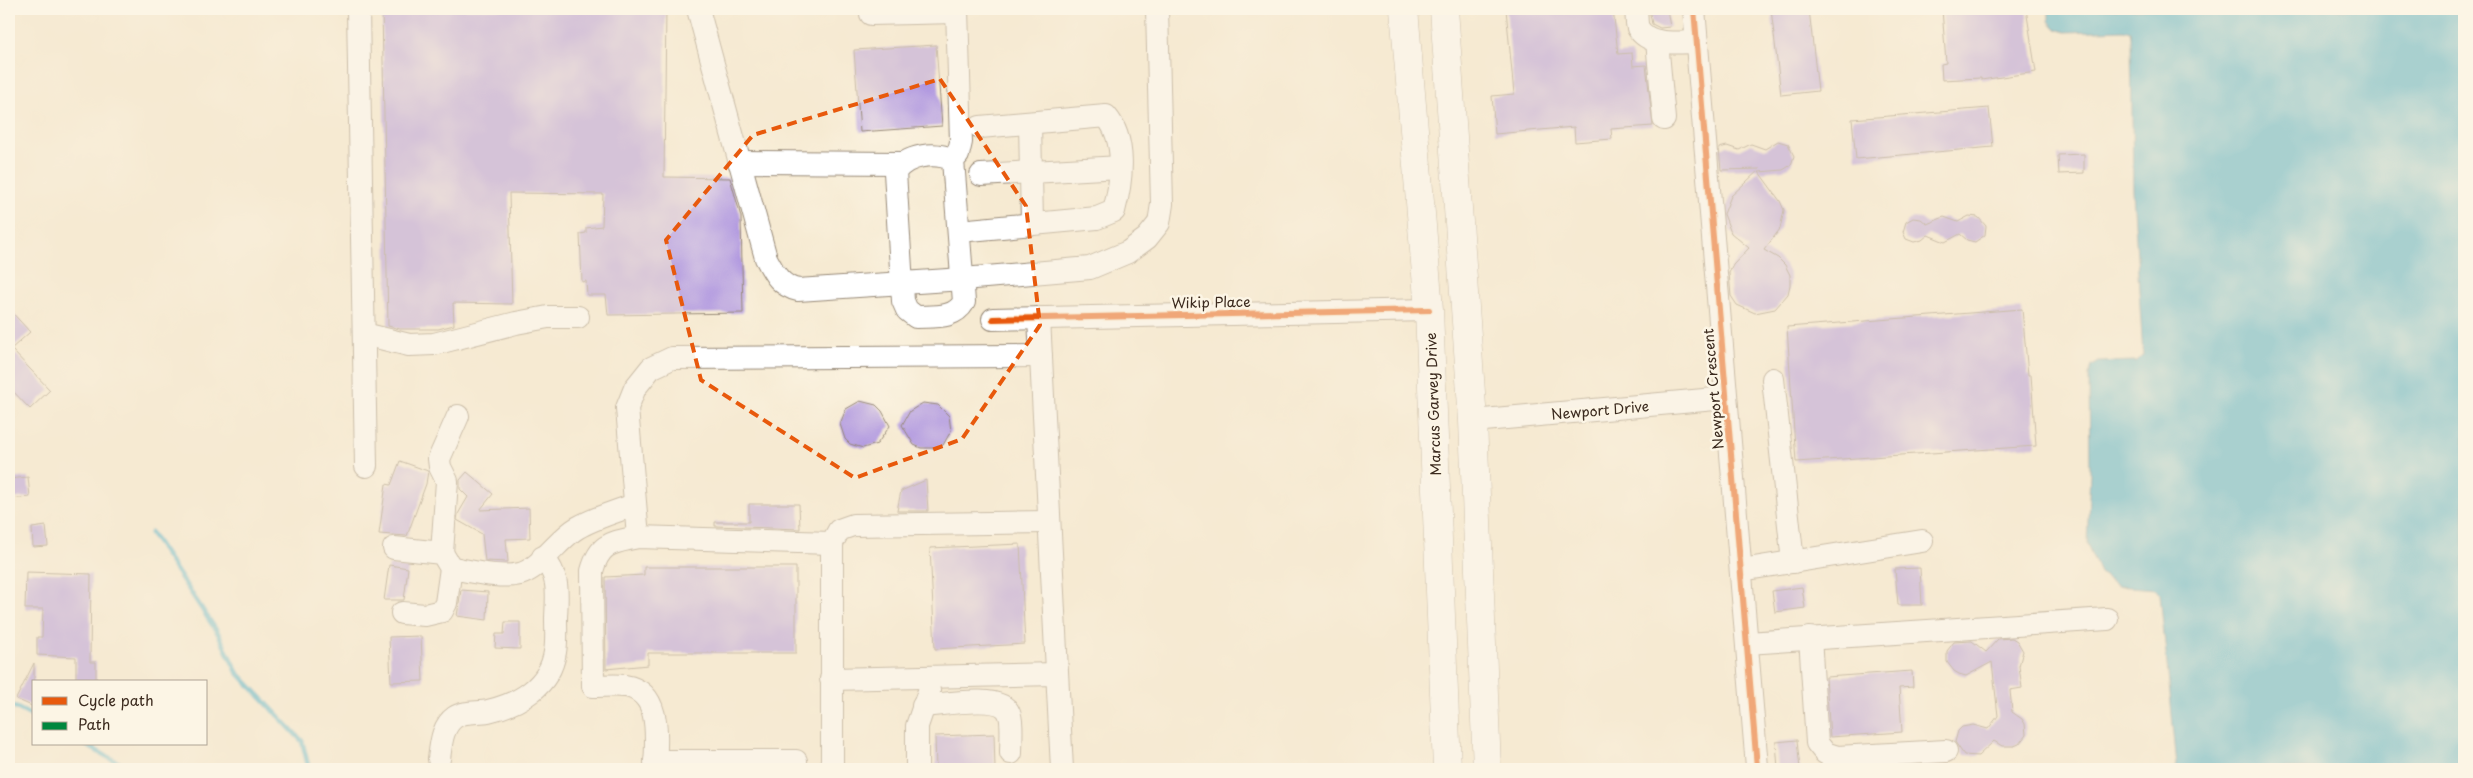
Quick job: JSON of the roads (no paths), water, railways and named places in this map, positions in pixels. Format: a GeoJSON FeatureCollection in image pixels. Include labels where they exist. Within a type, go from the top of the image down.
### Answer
{"type":"FeatureCollection","features":[{"type":"Feature","properties":{"kind":"highway","name":"Marcus Garvey Drive"},"geometry":{"type":"LineString","coordinates":[[1404,9],[1429,310],[1447,769]]}},
{"type":"Feature","properties":{"kind":"highway"},"geometry":{"type":"LineString","coordinates":[[1444,9],[1474,421],[1487,769]]}},
{"type":"Feature","properties":{"kind":"street"},"geometry":{"type":"LineString","coordinates":[[358,9],[366,466]]}},
{"type":"Feature","properties":{"kind":"street"},"geometry":{"type":"LineString","coordinates":[[698,9],[766,258],[778,280],[789,288],[798,290],[1090,268],[1128,252],[1147,238],[1159,223],[1162,204],[1157,9]]}},
{"type":"Feature","properties":{"kind":"street"},"geometry":{"type":"LineString","coordinates":[[1636,9],[1638,27],[1646,36],[1657,41],[1697,42]]}},
{"type":"Feature","properties":{"kind":"street","name":"Newport Crescent"},"geometry":{"type":"LineString","coordinates":[[1694,9],[1757,767]]}},
{"type":"Feature","properties":{"kind":"street"},"geometry":{"type":"LineString","coordinates":[[871,14],[957,10],[961,142],[958,155],[953,160],[964,302],[959,310],[952,314],[916,317],[907,310],[903,301],[895,172],[902,163],[910,158],[945,155],[953,160]]}},
{"type":"Feature","properties":{"kind":"street"},"geometry":{"type":"LineString","coordinates":[[1657,41],[1664,120]]}},
{"type":"Feature","properties":{"kind":"street"},"geometry":{"type":"LineString","coordinates":[[959,231],[1098,218],[1114,211],[1120,191],[1119,137],[1114,126],[1106,116],[980,127]]}},
{"type":"Feature","properties":{"kind":"street"},"geometry":{"type":"LineString","coordinates":[[1030,123],[1032,224]]}},
{"type":"Feature","properties":{"kind":"street"},"geometry":{"type":"LineString","coordinates":[[740,162],[902,163]]}},
{"type":"Feature","properties":{"kind":"street"},"geometry":{"type":"LineString","coordinates":[[981,175],[1031,174],[1120,167]]}},
{"type":"Feature","properties":{"kind":"street","name":"Wikip Place"},"geometry":{"type":"LineString","coordinates":[[993,319],[1429,310]]}},
{"type":"Feature","properties":{"kind":"street"},"geometry":{"type":"LineString","coordinates":[[364,334],[409,345],[434,344],[516,323],[548,318],[578,317]]}},
{"type":"Feature","properties":{"kind":"street"},"geometry":{"type":"LineString","coordinates":[[1039,318],[1062,769]]}},
{"type":"Feature","properties":{"kind":"street"},"geometry":{"type":"LineString","coordinates":[[638,537],[626,408],[634,388],[651,368],[672,358],[1041,356]]}},
{"type":"Feature","properties":{"kind":"street"},"geometry":{"type":"LineString","coordinates":[[1773,379],[1793,562]]}},
{"type":"Feature","properties":{"kind":"street","name":"Newport Drive"},"geometry":{"type":"LineString","coordinates":[[1474,421],[1726,398]]}},
{"type":"Feature","properties":{"kind":"street"},"geometry":{"type":"LineString","coordinates":[[402,613],[425,615],[442,610],[446,603],[447,481],[440,467],[439,459],[458,416]]}},
{"type":"Feature","properties":{"kind":"street"},"geometry":{"type":"LineString","coordinates":[[394,548],[504,575],[520,574],[531,569],[560,540],[578,527],[634,505]]}},
{"type":"Feature","properties":{"kind":"street"},"geometry":{"type":"LineString","coordinates":[[832,769],[832,543],[839,530],[853,525],[1049,522]]}},
{"type":"Feature","properties":{"kind":"street"},"geometry":{"type":"LineString","coordinates":[[796,762],[655,765],[654,714],[651,703],[643,692],[626,686],[593,686],[592,571],[597,554],[609,543],[638,537],[832,543]]}},
{"type":"Feature","properties":{"kind":"street"},"geometry":{"type":"LineString","coordinates":[[1741,570],[1922,541]]}},
{"type":"Feature","properties":{"kind":"street"},"geometry":{"type":"LineString","coordinates":[[439,759],[442,737],[447,725],[455,717],[499,709],[516,702],[531,693],[550,670],[555,652],[557,590],[555,574],[542,557]]}},
{"type":"Feature","properties":{"kind":"street"},"geometry":{"type":"LineString","coordinates":[[1747,643],[2107,619]]}},
{"type":"Feature","properties":{"kind":"street"},"geometry":{"type":"LineString","coordinates":[[1810,638],[1817,743],[1825,753],[1837,757],[1946,751]]}},
{"type":"Feature","properties":{"kind":"street"},"geometry":{"type":"LineString","coordinates":[[831,679],[1057,674]]}},
{"type":"Feature","properties":{"kind":"street"},"geometry":{"type":"LineString","coordinates":[[917,768],[917,726],[935,677]]}},
{"type":"Feature","properties":{"kind":"street"},"geometry":{"type":"LineString","coordinates":[[923,706],[990,701],[1003,706],[1009,714],[1011,753]]}},
{"type":"Feature","properties":{"kind":"water"},"geometry":{"type":"Polygon","coordinates":[[[2049,9],[2464,9],[2464,769],[2175,769],[2177,765],[2160,594],[2156,589],[2117,586],[2100,573],[2087,544],[2090,473],[2089,375],[2092,366],[2099,362],[2137,361],[2143,355],[2133,191],[2131,37],[2130,32],[2124,30],[2066,32],[2056,29],[2049,21],[2049,9]]]}},
{"type":"Feature","properties":{"kind":"waterway"},"geometry":{"type":"LineString","coordinates":[[151,533],[218,633],[237,672],[302,741],[309,769]]}},
{"type":"Feature","properties":{"kind":"waterway"},"geometry":{"type":"LineString","coordinates":[[9,704],[32,716]]}},
{"type":"Feature","properties":{"kind":"waterway"},"geometry":{"type":"LineString","coordinates":[[88,746],[130,769]]}}]}
